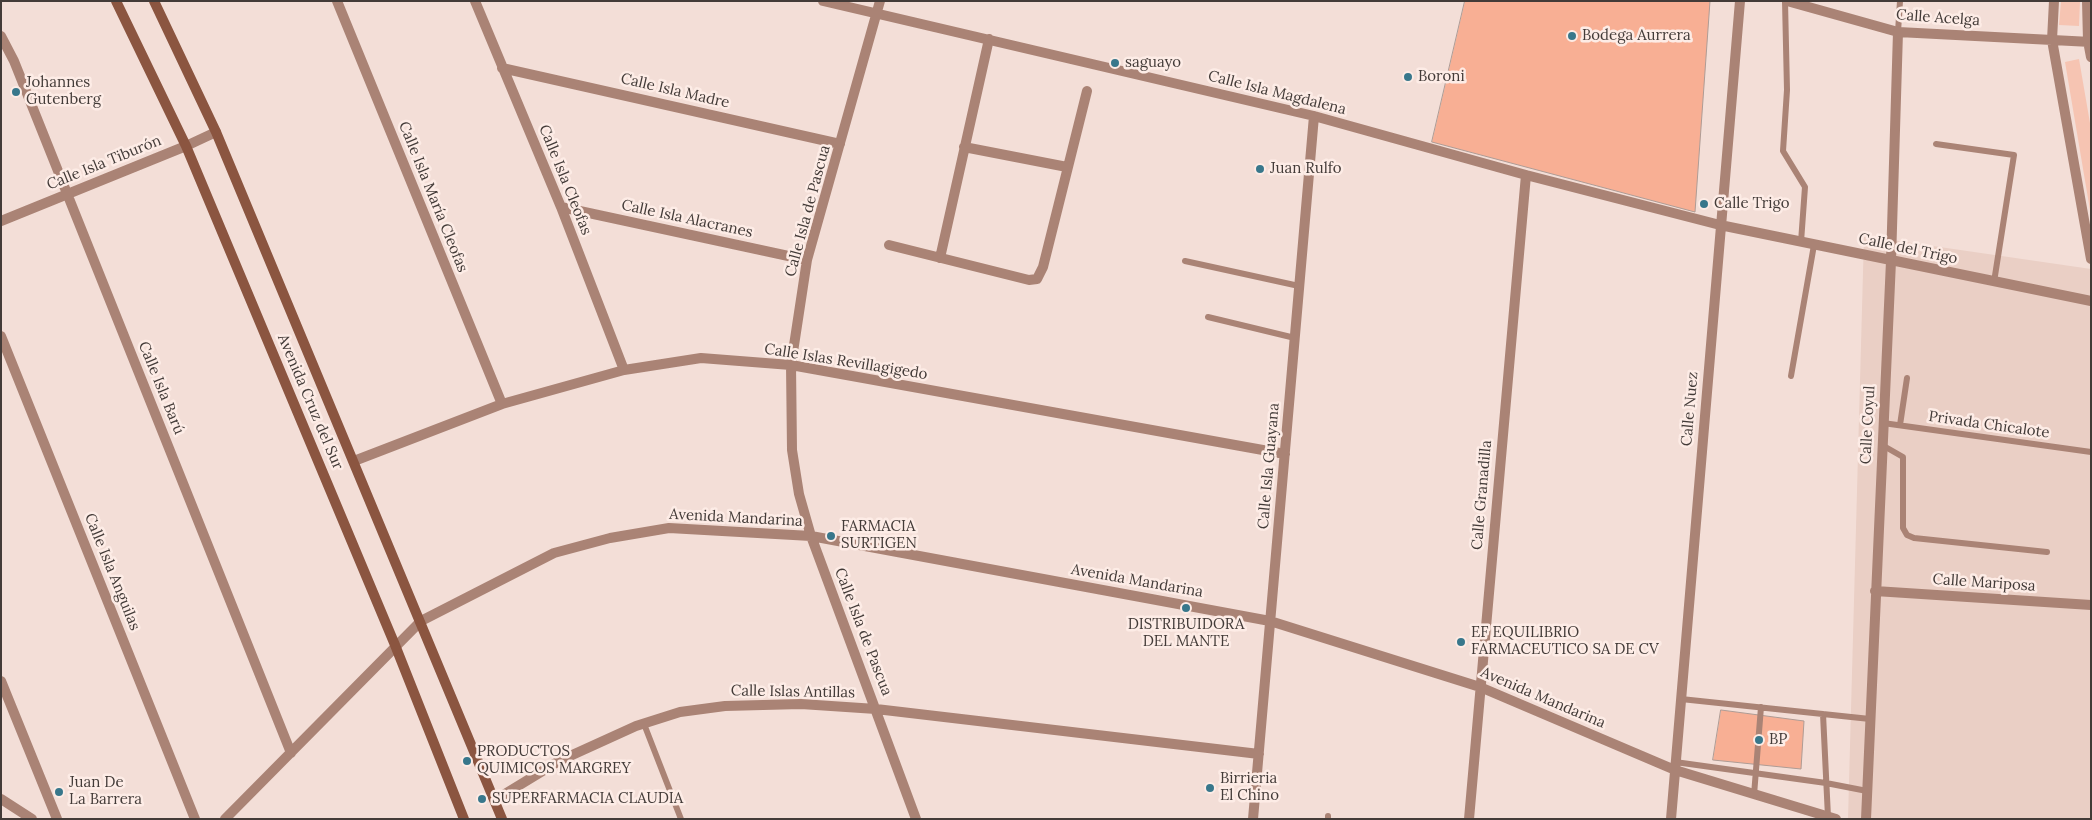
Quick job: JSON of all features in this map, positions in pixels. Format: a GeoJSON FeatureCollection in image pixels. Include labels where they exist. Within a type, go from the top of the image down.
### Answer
{"type":"FeatureCollection","features":[{"type":"Feature","properties":{"kind":"main road","name":"Avenida Cruz del Sur"},"geometry":{"type":"LineString","coordinates":[[116,1],[186,146],[395,645],[464,819]]}},
{"type":"Feature","properties":{"kind":"main road","name":"Avenida Cruz del Sur"},"geometry":{"type":"LineString","coordinates":[[154,1],[216,132],[502,819]]}},
{"type":"Feature","properties":{"kind":"street","name":"Calle Isla María Cleofas"},"geometry":{"type":"LineString","coordinates":[[337,1],[502,404]]}},
{"type":"Feature","properties":{"kind":"street","name":"Calle Isla Cleofas"},"geometry":{"type":"LineString","coordinates":[[475,1],[561,207],[624,370]]}},
{"type":"Feature","properties":{"kind":"street","name":"Calle Isla Magdalena"},"geometry":{"type":"LineString","coordinates":[[823,1],[1314,116],[1526,175],[1720,225]]}},
{"type":"Feature","properties":{"kind":"street","name":"Calle Isla de Pascua"},"geometry":{"type":"LineString","coordinates":[[880,1],[807,260],[792,366],[792,450],[799,494],[811,536],[916,819]]}},
{"type":"Feature","properties":{"kind":"street","name":"Calle Nuez"},"geometry":{"type":"LineString","coordinates":[[1671,819],[1740,1]]}},
{"type":"Feature","properties":{"kind":"street","name":"Calle Acelga"},"geometry":{"type":"LineString","coordinates":[[1786,1],[1898,32],[2089,42]]}},
{"type":"Feature","properties":{"kind":"street"},"geometry":{"type":"LineString","coordinates":[[2054,1],[2052,40],[2091,258]]}},
{"type":"Feature","properties":{"kind":"street"},"geometry":{"type":"LineString","coordinates":[[2087,1],[2091,57]]}},
{"type":"Feature","properties":{"kind":"street","name":"Calle Coyul"},"geometry":{"type":"LineString","coordinates":[[1866,819],[1898,32]]}},
{"type":"Feature","properties":{"kind":"street","name":"Calle Isla Barú"},"geometry":{"type":"LineString","coordinates":[[1,36],[14,61],[68,194],[291,753]]}},
{"type":"Feature","properties":{"kind":"street"},"geometry":{"type":"LineString","coordinates":[[940,258],[989,39]]}},
{"type":"Feature","properties":{"kind":"street","name":"Calle Isla Madre"},"geometry":{"type":"LineString","coordinates":[[502,68],[840,144]]}},
{"type":"Feature","properties":{"kind":"street"},"geometry":{"type":"LineString","coordinates":[[889,245],[1029,280],[1037,278],[1043,267],[1087,91]]}},
{"type":"Feature","properties":{"kind":"street","name":"Calle Isla Guayana"},"geometry":{"type":"LineString","coordinates":[[1253,819],[1314,116]]}},
{"type":"Feature","properties":{"kind":"street","name":"Calle Isla Tiburón"},"geometry":{"type":"LineString","coordinates":[[1,221],[216,132]]}},
{"type":"Feature","properties":{"kind":"street"},"geometry":{"type":"LineString","coordinates":[[964,147],[1067,167]]}},
{"type":"Feature","properties":{"kind":"street","name":"Calle Granadilla"},"geometry":{"type":"LineString","coordinates":[[1470,819],[1526,175]]}},
{"type":"Feature","properties":{"kind":"street","name":"Calle Isla Alacranes"},"geometry":{"type":"LineString","coordinates":[[561,207],[807,260]]}},
{"type":"Feature","properties":{"kind":"street","name":"Calle del Trigo"},"geometry":{"type":"LineString","coordinates":[[1720,225],[2091,301]]}},
{"type":"Feature","properties":{"kind":"street","name":"Calle Isla Anguilas"},"geometry":{"type":"LineString","coordinates":[[1,336],[195,819]]}},
{"type":"Feature","properties":{"kind":"street","name":"Calle Islas Revillagigedo"},"geometry":{"type":"LineString","coordinates":[[354,462],[502,404],[624,370],[701,358],[792,366],[1285,454]]}},
{"type":"Feature","properties":{"kind":"street","name":"Avenida Mandarina"},"geometry":{"type":"LineString","coordinates":[[225,819],[395,645],[421,621],[554,553],[610,538],[669,528],[811,536],[1270,621],[1480,687],[1675,766],[1754,795],[1832,818]]}},
{"type":"Feature","properties":{"kind":"street","name":"Calle Mariposa"},"geometry":{"type":"LineString","coordinates":[[1876,591],[2091,605]]}},
{"type":"Feature","properties":{"kind":"street"},"geometry":{"type":"LineString","coordinates":[[1,682],[57,819]]}},
{"type":"Feature","properties":{"kind":"street","name":"Calle Islas Antillas"},"geometry":{"type":"LineString","coordinates":[[495,800],[559,762],[644,724],[680,712],[725,706],[801,704],[876,708],[1259,754]]}},
{"type":"Feature","properties":{"kind":"street"},"geometry":{"type":"LineString","coordinates":[[1,799],[32,819]]}},
{"type":"Feature","properties":{"kind":"lane"},"geometry":{"type":"LineString","coordinates":[[1786,1],[1786,90],[1783,151],[1805,187],[1801,242]]}},
{"type":"Feature","properties":{"kind":"lane"},"geometry":{"type":"LineString","coordinates":[[1898,32],[1900,1]]}},
{"type":"Feature","properties":{"kind":"lane"},"geometry":{"type":"LineString","coordinates":[[1936,144],[2014,155],[1994,282]]}},
{"type":"Feature","properties":{"kind":"lane"},"geometry":{"type":"LineString","coordinates":[[1791,376],[1814,245]]}},
{"type":"Feature","properties":{"kind":"lane"},"geometry":{"type":"LineString","coordinates":[[1185,261],[1300,286]]}},
{"type":"Feature","properties":{"kind":"lane"},"geometry":{"type":"LineString","coordinates":[[1208,317],[1295,338]]}},
{"type":"Feature","properties":{"kind":"lane"},"geometry":{"type":"LineString","coordinates":[[1900,426],[1907,378]]}},
{"type":"Feature","properties":{"kind":"lane","name":"Privada Chicalote"},"geometry":{"type":"LineString","coordinates":[[1883,423],[2091,452]]}},
{"type":"Feature","properties":{"kind":"lane"},"geometry":{"type":"LineString","coordinates":[[1882,445],[1903,457],[1903,528],[1907,535],[1914,538],[2047,552]]}},
{"type":"Feature","properties":{"kind":"lane"},"geometry":{"type":"LineString","coordinates":[[1681,698],[1870,719]]}},
{"type":"Feature","properties":{"kind":"lane"},"geometry":{"type":"LineString","coordinates":[[1754,795],[1754,773],[1761,707]]}},
{"type":"Feature","properties":{"kind":"lane"},"geometry":{"type":"LineString","coordinates":[[1823,714],[1826,783],[1832,818]]}},
{"type":"Feature","properties":{"kind":"lane"},"geometry":{"type":"LineString","coordinates":[[644,724],[681,819]]}},
{"type":"Feature","properties":{"kind":"lane"},"geometry":{"type":"LineString","coordinates":[[1675,766],[1754,773],[1867,791]]}},
{"type":"Feature","properties":{"kind":"shaded area"},"geometry":{"type":"Polygon","coordinates":[[[2061,1],[2080,1],[2079,26],[2059,25],[2061,1]]]}},
{"type":"Feature","properties":{"kind":"shaded area"},"geometry":{"type":"Polygon","coordinates":[[[2079,59],[2091,129],[2091,216],[2065,62],[2079,59]]]}},
{"type":"Feature","properties":{"kind":"shaded area"},"geometry":{"type":"Polygon","coordinates":[[[1864,236],[2091,269],[2091,819],[1848,819],[1864,236]]]}},
{"type":"Feature","properties":{"kind":"building"},"geometry":{"type":"Polygon","coordinates":[[[1465,1],[1710,1],[1695,212],[1432,142],[1465,1]]]}},
{"type":"Feature","properties":{"kind":"building","name":"BP"},"geometry":{"type":"Polygon","coordinates":[[[1721,710],[1804,721],[1801,769],[1713,760],[1721,710]]]}},
{"type":"Feature","properties":{"kind":"place","name":"Bodega Aurrera"},"geometry":{"type":"Point","coordinates":[1572,36]}},
{"type":"Feature","properties":{"kind":"place","name":"saguayo"},"geometry":{"type":"Point","coordinates":[1115,63]}},
{"type":"Feature","properties":{"kind":"place","name":"Boroni"},"geometry":{"type":"Point","coordinates":[1408,77]}},
{"type":"Feature","properties":{"kind":"place","name":"Johannes Gutenberg"},"geometry":{"type":"Point","coordinates":[16,92]}},
{"type":"Feature","properties":{"kind":"place","name":"Juan Rulfo"},"geometry":{"type":"Point","coordinates":[1260,169]}},
{"type":"Feature","properties":{"kind":"place","name":"Calle Trigo"},"geometry":{"type":"Point","coordinates":[1704,204]}},
{"type":"Feature","properties":{"kind":"place","name":"FARMACIA SURTIGEN"},"geometry":{"type":"Point","coordinates":[831,536]}},
{"type":"Feature","properties":{"kind":"place","name":"DISTRIBUIDORA DEL MANTE"},"geometry":{"type":"Point","coordinates":[1186,608]}},
{"type":"Feature","properties":{"kind":"place","name":"EF EQUILIBRIO FARMACEUTICO SA DE CV"},"geometry":{"type":"Point","coordinates":[1461,642]}},
{"type":"Feature","properties":{"kind":"place","name":"BP"},"geometry":{"type":"Point","coordinates":[1759,740]}},
{"type":"Feature","properties":{"kind":"place","name":"PRODUCTOS QUIMICOS MARGREY"},"geometry":{"type":"Point","coordinates":[467,761]}},
{"type":"Feature","properties":{"kind":"place","name":"Birrieria El Chino"},"geometry":{"type":"Point","coordinates":[1210,788]}},
{"type":"Feature","properties":{"kind":"place","name":"Juan De La Barrera"},"geometry":{"type":"Point","coordinates":[59,792]}},
{"type":"Feature","properties":{"kind":"place","name":"SUPERFARMACIA CLAUDIA"},"geometry":{"type":"Point","coordinates":[482,799]}}]}
